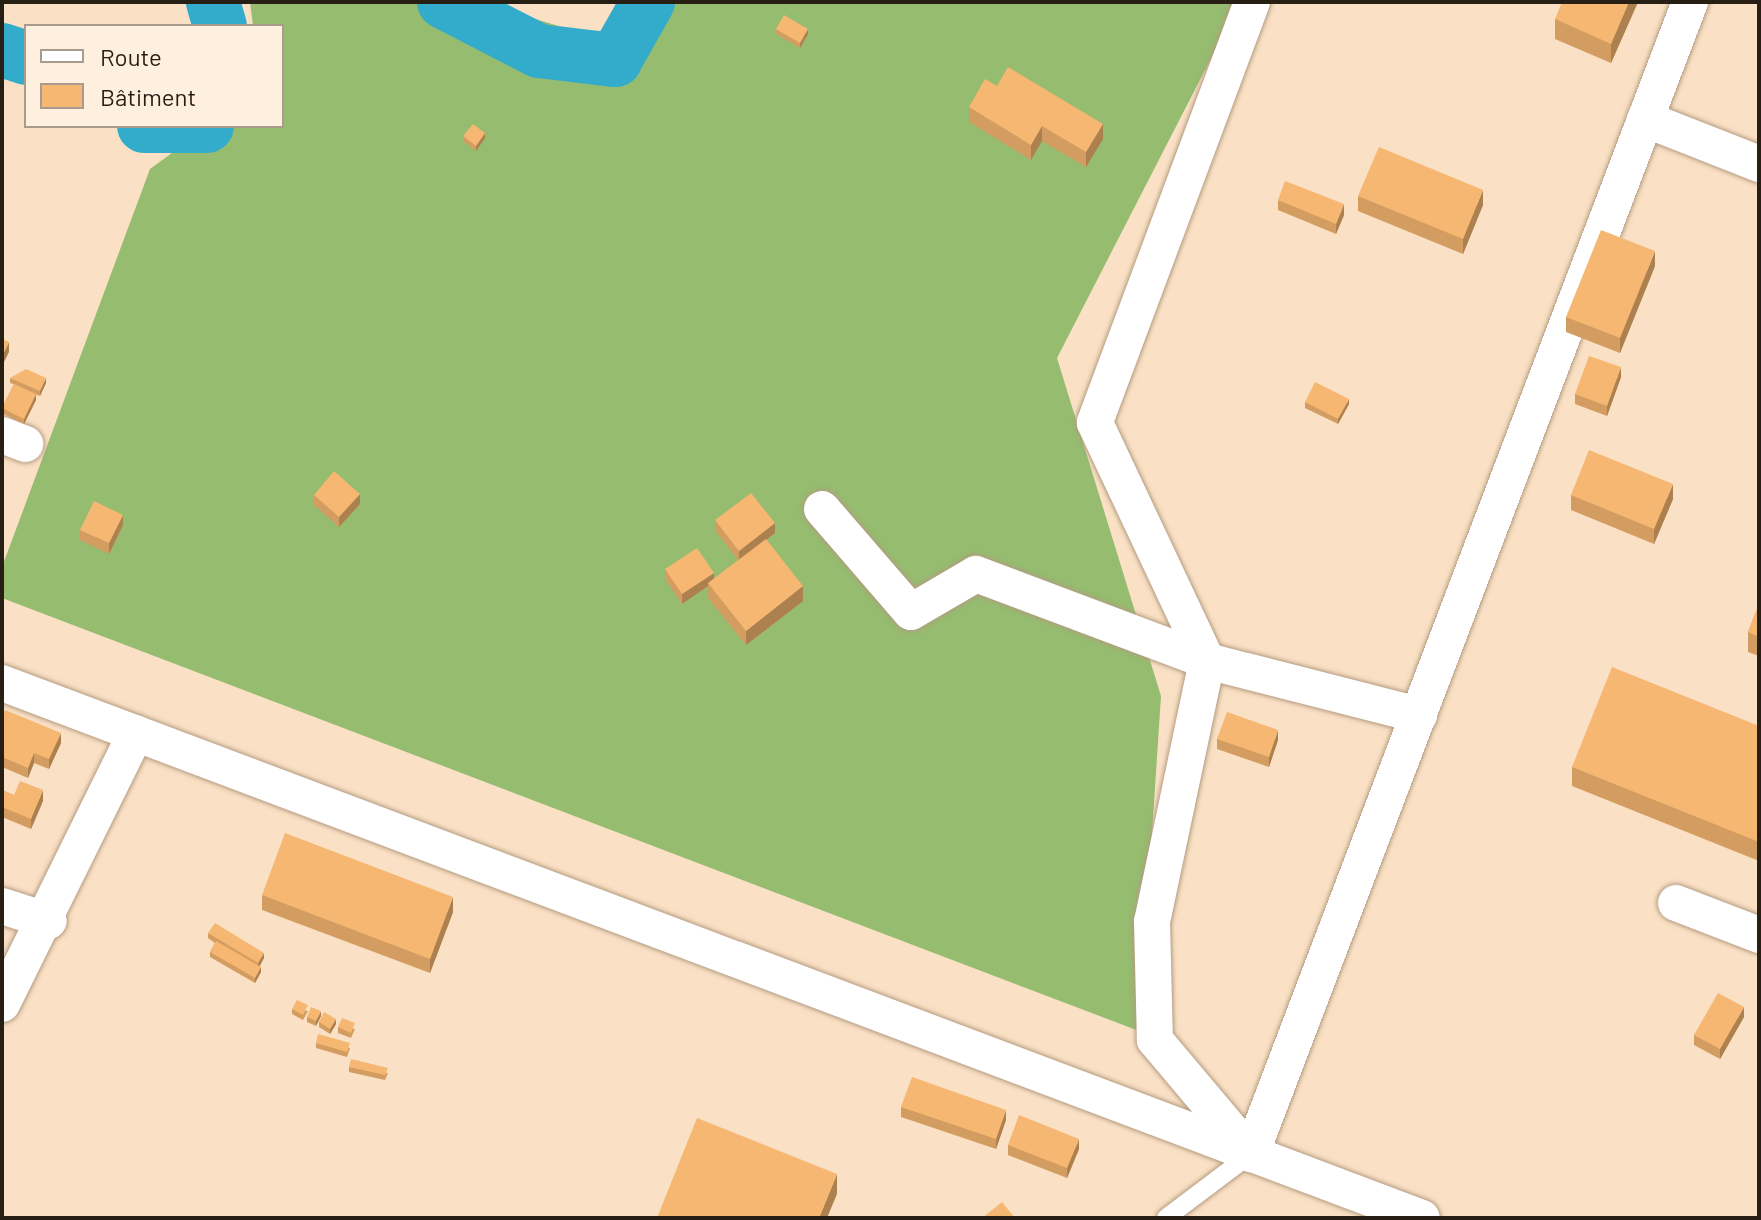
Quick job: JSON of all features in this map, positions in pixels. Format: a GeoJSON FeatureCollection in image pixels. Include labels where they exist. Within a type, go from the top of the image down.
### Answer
{"type":"FeatureCollection","features":[{"type":"Feature","properties":{"kind":"street"},"geometry":{"type":"LineString","coordinates":[[1251,1154],[1155,1040],[1152,921],[1207,661],[1095,423],[1252,2]]}},
{"type":"Feature","properties":{"kind":"street"},"geometry":{"type":"LineString","coordinates":[[1251,1154],[1690,2]]}},
{"type":"Feature","properties":{"kind":"street"},"geometry":{"type":"LineString","coordinates":[[1645,119],[1759,164]]}},
{"type":"Feature","properties":{"kind":"street"},"geometry":{"type":"LineString","coordinates":[[822,509],[911,612],[976,574],[1207,661],[1419,715]]}},
{"type":"Feature","properties":{"kind":"street"},"geometry":{"type":"LineString","coordinates":[[2,683],[1422,1218]]}},
{"type":"Feature","properties":{"kind":"street"},"geometry":{"type":"LineString","coordinates":[[2,1004],[49,921],[136,733]]}},
{"type":"Feature","properties":{"kind":"street"},"geometry":{"type":"LineString","coordinates":[[1676,903],[1759,935]]}},
{"type":"Feature","properties":{"kind":"street"},"geometry":{"type":"LineString","coordinates":[[2,906],[49,921]]}},
{"type":"Feature","properties":{"kind":"lane"},"geometry":{"type":"LineString","coordinates":[[1166,1218],[1251,1154]]}},
{"type":"Feature","properties":{"kind":"green space"},"geometry":{"type":"Polygon","coordinates":[[[250,2],[478,2],[596,37],[647,2],[1240,2],[1057,358],[1161,696],[1139,1031],[2,598],[2,567],[150,169],[206,128],[284,128],[284,24],[253,24],[250,2]]]}},
{"type":"Feature","properties":{"kind":"building"},"geometry":{"type":"Polygon","coordinates":[[[1562,2],[1629,2],[1611,44],[1555,19],[1562,2]]]}},
{"type":"Feature","properties":{"kind":"building"},"geometry":{"type":"Polygon","coordinates":[[[784,15],[808,29],[800,43],[776,29],[784,15]]]}},
{"type":"Feature","properties":{"kind":"building"},"geometry":{"type":"Polygon","coordinates":[[[1008,67],[1103,124],[1086,152],[1042,126],[1031,145],[969,107],[985,79],[997,86],[1008,67]]]}},
{"type":"Feature","properties":{"kind":"building"},"geometry":{"type":"Polygon","coordinates":[[[473,124],[485,133],[476,146],[463,136],[473,124]]]}},
{"type":"Feature","properties":{"kind":"building"},"geometry":{"type":"Polygon","coordinates":[[[1379,147],[1483,190],[1463,239],[1358,196],[1379,147]]]}},
{"type":"Feature","properties":{"kind":"building"},"geometry":{"type":"Polygon","coordinates":[[[1285,181],[1344,204],[1336,224],[1278,200],[1285,181]]]}},
{"type":"Feature","properties":{"kind":"building"},"geometry":{"type":"Polygon","coordinates":[[[1601,230],[1655,251],[1620,338],[1566,317],[1601,230]]]}},
{"type":"Feature","properties":{"kind":"building"},"geometry":{"type":"Polygon","coordinates":[[[2,339],[9,342],[2,356],[2,339]]]}},
{"type":"Feature","properties":{"kind":"building"},"geometry":{"type":"Polygon","coordinates":[[[1589,356],[1621,367],[1607,406],[1575,394],[1589,356]]]}},
{"type":"Feature","properties":{"kind":"building"},"geometry":{"type":"Polygon","coordinates":[[[26,369],[46,378],[40,391],[10,378],[26,369]]]}},
{"type":"Feature","properties":{"kind":"building"},"geometry":{"type":"Polygon","coordinates":[[[1315,382],[1349,399],[1338,419],[1305,402],[1315,382]]]}},
{"type":"Feature","properties":{"kind":"building"},"geometry":{"type":"Polygon","coordinates":[[[14,384],[36,394],[24,419],[2,408],[14,384]]]}},
{"type":"Feature","properties":{"kind":"building"},"geometry":{"type":"Polygon","coordinates":[[[1589,450],[1673,484],[1654,529],[1571,495],[1589,450]]]}},
{"type":"Feature","properties":{"kind":"building"},"geometry":{"type":"Polygon","coordinates":[[[334,471],[360,494],[339,517],[314,495],[334,471]]]}},
{"type":"Feature","properties":{"kind":"building"},"geometry":{"type":"Polygon","coordinates":[[[751,493],[775,523],[739,551],[715,520],[751,493]]]}},
{"type":"Feature","properties":{"kind":"building"},"geometry":{"type":"Polygon","coordinates":[[[94,501],[123,515],[109,543],[80,530],[94,501]]]}},
{"type":"Feature","properties":{"kind":"building"},"geometry":{"type":"Polygon","coordinates":[[[766,539],[803,586],[746,631],[708,583],[766,539]]]}},
{"type":"Feature","properties":{"kind":"building"},"geometry":{"type":"Polygon","coordinates":[[[697,548],[714,573],[682,594],[665,569],[697,548]]]}},
{"type":"Feature","properties":{"kind":"building"},"geometry":{"type":"Polygon","coordinates":[[[1759,604],[1759,637],[1748,632],[1759,604]]]}},
{"type":"Feature","properties":{"kind":"building"},"geometry":{"type":"Polygon","coordinates":[[[1612,667],[1759,726],[1759,842],[1572,767],[1612,667]]]}},
{"type":"Feature","properties":{"kind":"building"},"geometry":{"type":"Polygon","coordinates":[[[5,710],[61,733],[49,759],[34,753],[28,768],[2,757],[2,717],[5,710]]]}},
{"type":"Feature","properties":{"kind":"building"},"geometry":{"type":"Polygon","coordinates":[[[1227,712],[1278,730],[1269,757],[1217,739],[1227,712]]]}},
{"type":"Feature","properties":{"kind":"building"},"geometry":{"type":"Polygon","coordinates":[[[20,781],[43,790],[31,819],[2,807],[2,790],[14,795],[20,781]]]}},
{"type":"Feature","properties":{"kind":"building"},"geometry":{"type":"Polygon","coordinates":[[[285,833],[453,897],[430,959],[262,895],[285,833]]]}},
{"type":"Feature","properties":{"kind":"building"},"geometry":{"type":"Polygon","coordinates":[[[215,923],[264,953],[258,963],[208,933],[215,923]]]}},
{"type":"Feature","properties":{"kind":"building"},"geometry":{"type":"Polygon","coordinates":[[[216,941],[261,967],[255,978],[210,952],[216,941]]]}},
{"type":"Feature","properties":{"kind":"building"},"geometry":{"type":"Polygon","coordinates":[[[1718,993],[1744,1007],[1720,1049],[1694,1035],[1718,993]]]}},
{"type":"Feature","properties":{"kind":"building"},"geometry":{"type":"Polygon","coordinates":[[[297,1000],[308,1005],[303,1015],[292,1009],[297,1000]]]}},
{"type":"Feature","properties":{"kind":"building"},"geometry":{"type":"Polygon","coordinates":[[[311,1007],[321,1011],[316,1021],[307,1017],[311,1007]]]}},
{"type":"Feature","properties":{"kind":"building"},"geometry":{"type":"Polygon","coordinates":[[[324,1012],[336,1019],[330,1029],[319,1022],[324,1012]]]}},
{"type":"Feature","properties":{"kind":"building"},"geometry":{"type":"Polygon","coordinates":[[[342,1018],[355,1023],[351,1033],[338,1027],[342,1018]]]}},
{"type":"Feature","properties":{"kind":"building"},"geometry":{"type":"Polygon","coordinates":[[[318,1034],[350,1043],[347,1052],[316,1043],[318,1034]]]}},
{"type":"Feature","properties":{"kind":"building"},"geometry":{"type":"Polygon","coordinates":[[[351,1059],[388,1068],[385,1075],[349,1067],[351,1059]]]}},
{"type":"Feature","properties":{"kind":"building"},"geometry":{"type":"Polygon","coordinates":[[[912,1077],[1006,1110],[996,1139],[901,1107],[912,1077]]]}},
{"type":"Feature","properties":{"kind":"building"},"geometry":{"type":"Polygon","coordinates":[[[1019,1115],[1079,1139],[1067,1168],[1008,1145],[1019,1115]]]}},
{"type":"Feature","properties":{"kind":"building"},"geometry":{"type":"Polygon","coordinates":[[[697,1118],[837,1174],[819,1218],[657,1218],[697,1118]]]}},
{"type":"Feature","properties":{"kind":"building"},"geometry":{"type":"Polygon","coordinates":[[[1002,1202],[1015,1218],[982,1218],[1002,1202]]]}},
{"type":"Feature","properties":{"kind":"waterway"},"geometry":{"type":"LineString","coordinates":[[213,2],[219,24]]}},
{"type":"Feature","properties":{"kind":"waterway"},"geometry":{"type":"LineString","coordinates":[[444,2],[539,51],[615,60],[648,2]]}},
{"type":"Feature","properties":{"kind":"waterway"},"geometry":{"type":"LineString","coordinates":[[2,50],[24,57]]}}]}
